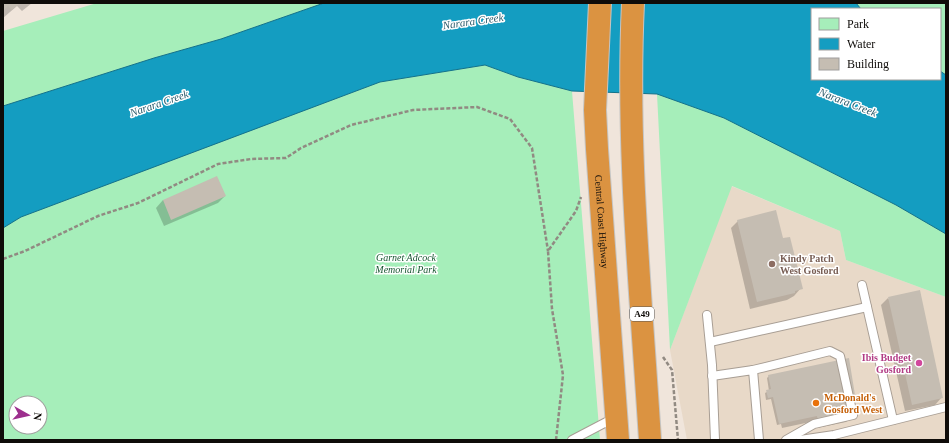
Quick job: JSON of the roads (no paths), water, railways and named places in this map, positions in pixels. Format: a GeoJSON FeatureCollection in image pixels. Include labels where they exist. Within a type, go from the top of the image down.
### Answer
{"type":"FeatureCollection","features":[{"type":"Feature","properties":{"kind":"highway","name":"Central Coast Highway"},"geometry":{"type":"LineString","coordinates":[[600,3],[595,110],[599,192],[618,440]]}},
{"type":"Feature","properties":{"kind":"highway","name":"A49"},"geometry":{"type":"LineString","coordinates":[[633,3],[630,108],[633,188],[650,440]]}},
{"type":"Feature","properties":{"kind":"lane"},"geometry":{"type":"LineString","coordinates":[[862,285],[893,420]]}},
{"type":"Feature","properties":{"kind":"lane"},"geometry":{"type":"LineString","coordinates":[[710,342],[867,307]]}},
{"type":"Feature","properties":{"kind":"lane"},"geometry":{"type":"LineString","coordinates":[[707,315],[710,342],[715,440]]}},
{"type":"Feature","properties":{"kind":"lane"},"geometry":{"type":"LineString","coordinates":[[712,376],[753,370],[830,351],[840,356],[853,415],[814,424],[786,440]]}},
{"type":"Feature","properties":{"kind":"lane"},"geometry":{"type":"LineString","coordinates":[[753,370],[759,440]]}},
{"type":"Feature","properties":{"kind":"lane"},"geometry":{"type":"LineString","coordinates":[[800,440],[834,435],[946,407]]}},
{"type":"Feature","properties":{"kind":"lane"},"geometry":{"type":"LineString","coordinates":[[572,440],[616,417]]}},
{"type":"Feature","properties":{"kind":"water","name":"Narara Creek"},"geometry":{"type":"Polygon","coordinates":[[[324,3],[856,3],[860,8],[811,8],[811,80],[941,80],[941,72],[946,75],[946,234],[896,205],[724,118],[657,94],[572,91],[518,77],[485,65],[380,82],[21,217],[3,228],[3,106],[154,58],[221,39],[324,3]]]}},
{"type":"Feature","properties":{"kind":"place","name":"Kindy Patch West Gosford"},"geometry":{"type":"Point","coordinates":[772,264]}},
{"type":"Feature","properties":{"kind":"place","name":"Ibis Budget Gosford"},"geometry":{"type":"Point","coordinates":[919,363]}},
{"type":"Feature","properties":{"kind":"place","name":"McDonald's Gosford West"},"geometry":{"type":"Point","coordinates":[816,403]}},
{"type":"Feature","properties":{"kind":"park label","name":"Garnet Adcock Memorial Park"},"geometry":{"type":"Point","coordinates":[406,262]}}]}
